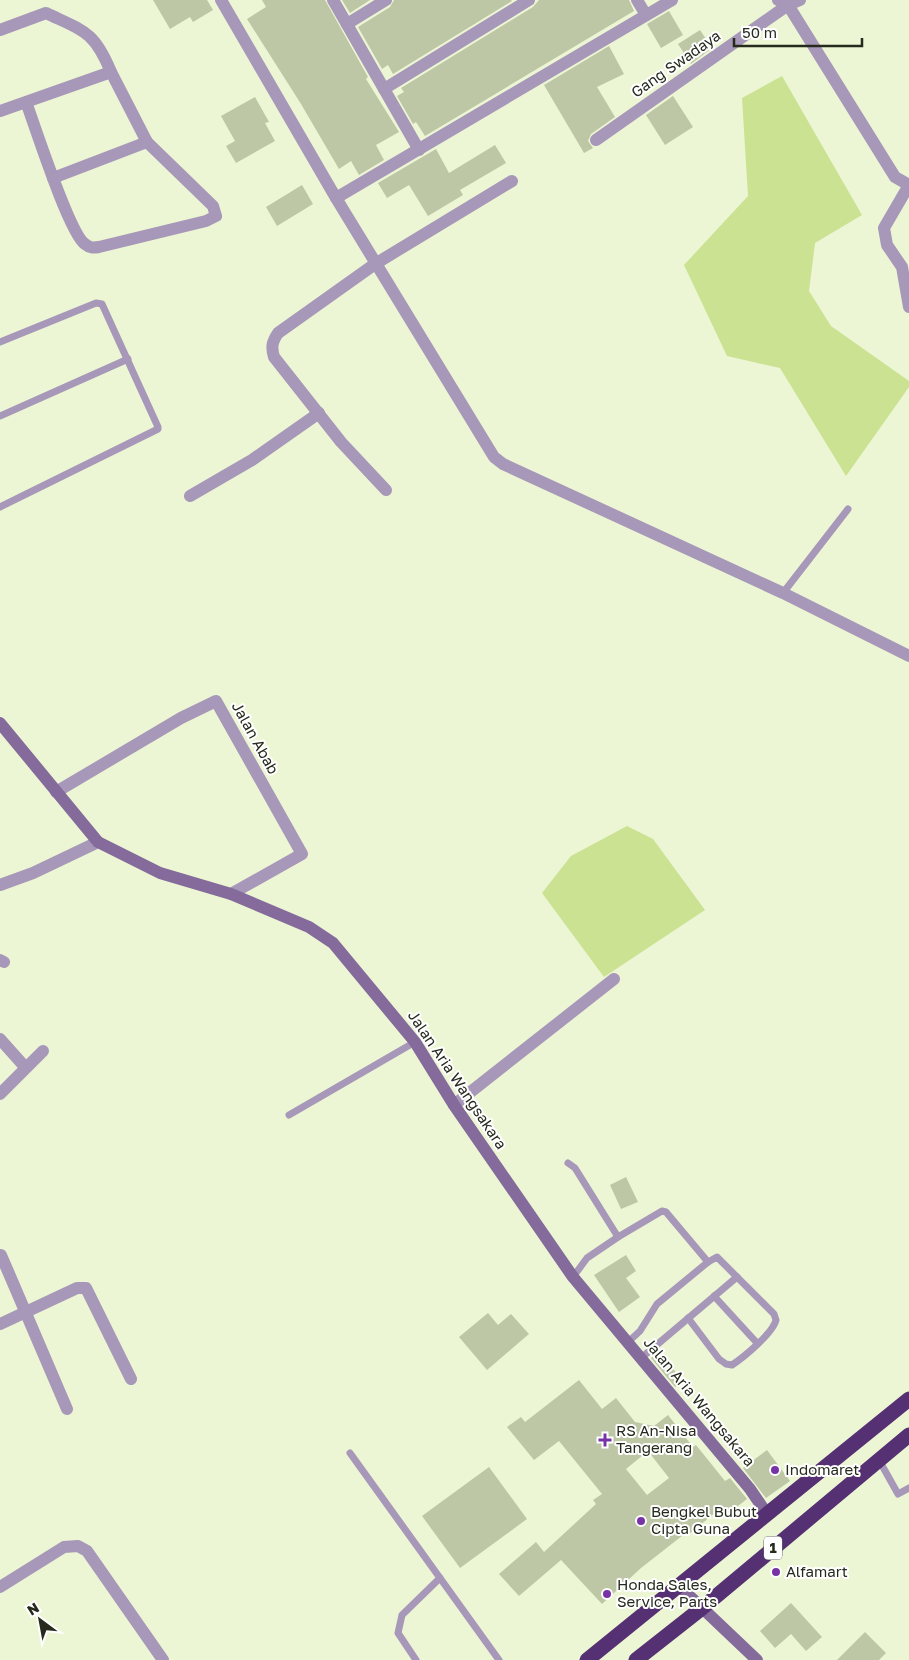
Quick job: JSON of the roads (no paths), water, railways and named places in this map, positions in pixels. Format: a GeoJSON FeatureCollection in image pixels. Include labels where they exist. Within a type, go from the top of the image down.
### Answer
{"type":"FeatureCollection","features":[{"type":"Feature","properties":{"kind":"highway","name":"1"},"geometry":{"type":"LineString","coordinates":[[587,1660],[909,1399]]}},
{"type":"Feature","properties":{"kind":"highway","name":"1"},"geometry":{"type":"LineString","coordinates":[[636,1660],[702,1608],[909,1434]]}},
{"type":"Feature","properties":{"kind":"street"},"geometry":{"type":"LineString","coordinates":[[221,0],[375,264],[494,457],[503,464],[573,494],[783,593],[909,656]]}},
{"type":"Feature","properties":{"kind":"street"},"geometry":{"type":"LineString","coordinates":[[333,0],[419,150]]}},
{"type":"Feature","properties":{"kind":"street"},"geometry":{"type":"LineString","coordinates":[[347,24],[386,0]]}},
{"type":"Feature","properties":{"kind":"street"},"geometry":{"type":"LineString","coordinates":[[384,89],[529,0]]}},
{"type":"Feature","properties":{"kind":"street"},"geometry":{"type":"LineString","coordinates":[[637,0],[646,15]]}},
{"type":"Feature","properties":{"kind":"street"},"geometry":{"type":"LineString","coordinates":[[336,198],[672,0]]}},
{"type":"Feature","properties":{"kind":"street"},"geometry":{"type":"LineString","coordinates":[[789,2],[896,177],[909,185],[884,228],[887,245],[902,267],[909,307]]}},
{"type":"Feature","properties":{"kind":"street","name":"Gang Swadaya"},"geometry":{"type":"LineString","coordinates":[[596,140],[789,2]]}},
{"type":"Feature","properties":{"kind":"street"},"geometry":{"type":"LineString","coordinates":[[0,30],[46,13],[89,33],[103,52],[111,72],[147,142],[213,206],[216,216],[206,221],[92,248],[84,244],[77,235],[53,178],[26,102]]}},
{"type":"Feature","properties":{"kind":"street"},"geometry":{"type":"LineString","coordinates":[[0,111],[111,72]]}},
{"type":"Feature","properties":{"kind":"street"},"geometry":{"type":"LineString","coordinates":[[53,178],[147,142]]}},
{"type":"Feature","properties":{"kind":"street"},"geometry":{"type":"LineString","coordinates":[[386,490],[319,414],[274,357],[271,347],[278,333],[375,264],[512,182]]}},
{"type":"Feature","properties":{"kind":"street"},"geometry":{"type":"LineString","coordinates":[[190,496],[252,460],[319,414]]}},
{"type":"Feature","properties":{"kind":"street","name":"Jalan Abab"},"geometry":{"type":"LineString","coordinates":[[56,792],[181,718],[216,701],[302,854],[231,894]]}},
{"type":"Feature","properties":{"kind":"street","name":"Jalan Aria Wangsakara"},"geometry":{"type":"LineString","coordinates":[[0,723],[98,842],[160,873],[231,894],[308,927],[334,943],[415,1042],[454,1105],[573,1277],[750,1489],[768,1514]]}},
{"type":"Feature","properties":{"kind":"street"},"geometry":{"type":"LineString","coordinates":[[0,885],[33,873],[98,842]]}},
{"type":"Feature","properties":{"kind":"street"},"geometry":{"type":"LineString","coordinates":[[454,1105],[614,979]]}},
{"type":"Feature","properties":{"kind":"street"},"geometry":{"type":"LineString","coordinates":[[0,1039],[25,1067]]}},
{"type":"Feature","properties":{"kind":"street"},"geometry":{"type":"LineString","coordinates":[[0,1094],[43,1051]]}},
{"type":"Feature","properties":{"kind":"street"},"geometry":{"type":"LineString","coordinates":[[1,1255],[24,1313],[67,1409]]}},
{"type":"Feature","properties":{"kind":"street"},"geometry":{"type":"LineString","coordinates":[[0,1324],[77,1288],[86,1288],[131,1379]]}},
{"type":"Feature","properties":{"kind":"street"},"geometry":{"type":"LineString","coordinates":[[0,1587],[64,1547],[78,1546],[87,1551],[163,1660]]}},
{"type":"Feature","properties":{"kind":"street"},"geometry":{"type":"LineString","coordinates":[[679,1586],[757,1660]]}},
{"type":"Feature","properties":{"kind":"lane"},"geometry":{"type":"LineString","coordinates":[[0,342],[100,303],[103,305],[128,359],[158,429],[0,507]]}},
{"type":"Feature","properties":{"kind":"lane"},"geometry":{"type":"LineString","coordinates":[[0,416],[128,359]]}},
{"type":"Feature","properties":{"kind":"lane"},"geometry":{"type":"LineString","coordinates":[[783,593],[848,508]]}},
{"type":"Feature","properties":{"kind":"lane"},"geometry":{"type":"LineString","coordinates":[[289,1115],[415,1042]]}},
{"type":"Feature","properties":{"kind":"lane"},"geometry":{"type":"LineString","coordinates":[[568,1163],[575,1168],[618,1237]]}},
{"type":"Feature","properties":{"kind":"lane"},"geometry":{"type":"LineString","coordinates":[[573,1277],[587,1258],[662,1210],[666,1212],[708,1262]]}},
{"type":"Feature","properties":{"kind":"lane"},"geometry":{"type":"LineString","coordinates":[[627,1343],[640,1331],[657,1304],[708,1262],[717,1257],[775,1317],[774,1326],[757,1343],[736,1362],[726,1364],[719,1359],[688,1318]]}},
{"type":"Feature","properties":{"kind":"lane"},"geometry":{"type":"LineString","coordinates":[[640,1358],[737,1277]]}},
{"type":"Feature","properties":{"kind":"lane"},"geometry":{"type":"LineString","coordinates":[[714,1296],[757,1343]]}},
{"type":"Feature","properties":{"kind":"lane"},"geometry":{"type":"LineString","coordinates":[[350,1453],[499,1660]]}},
{"type":"Feature","properties":{"kind":"lane"},"geometry":{"type":"LineString","coordinates":[[879,1460],[898,1494],[909,1488]]}},
{"type":"Feature","properties":{"kind":"lane"},"geometry":{"type":"LineString","coordinates":[[416,1660],[398,1633],[402,1615],[440,1578]]}},
{"type":"Feature","properties":{"kind":"place","name":"RS An-Nisa Tangerang"},"geometry":{"type":"Point","coordinates":[605,1440]}},
{"type":"Feature","properties":{"kind":"place","name":"Indomaret"},"geometry":{"type":"Point","coordinates":[775,1470]}},
{"type":"Feature","properties":{"kind":"place","name":"Bengkel Bubut Cipta Guna"},"geometry":{"type":"Point","coordinates":[641,1521]}},
{"type":"Feature","properties":{"kind":"place","name":"Alfamart"},"geometry":{"type":"Point","coordinates":[776,1572]}},
{"type":"Feature","properties":{"kind":"place","name":"Honda Sales, Service, Parts"},"geometry":{"type":"Point","coordinates":[607,1594]}}]}
